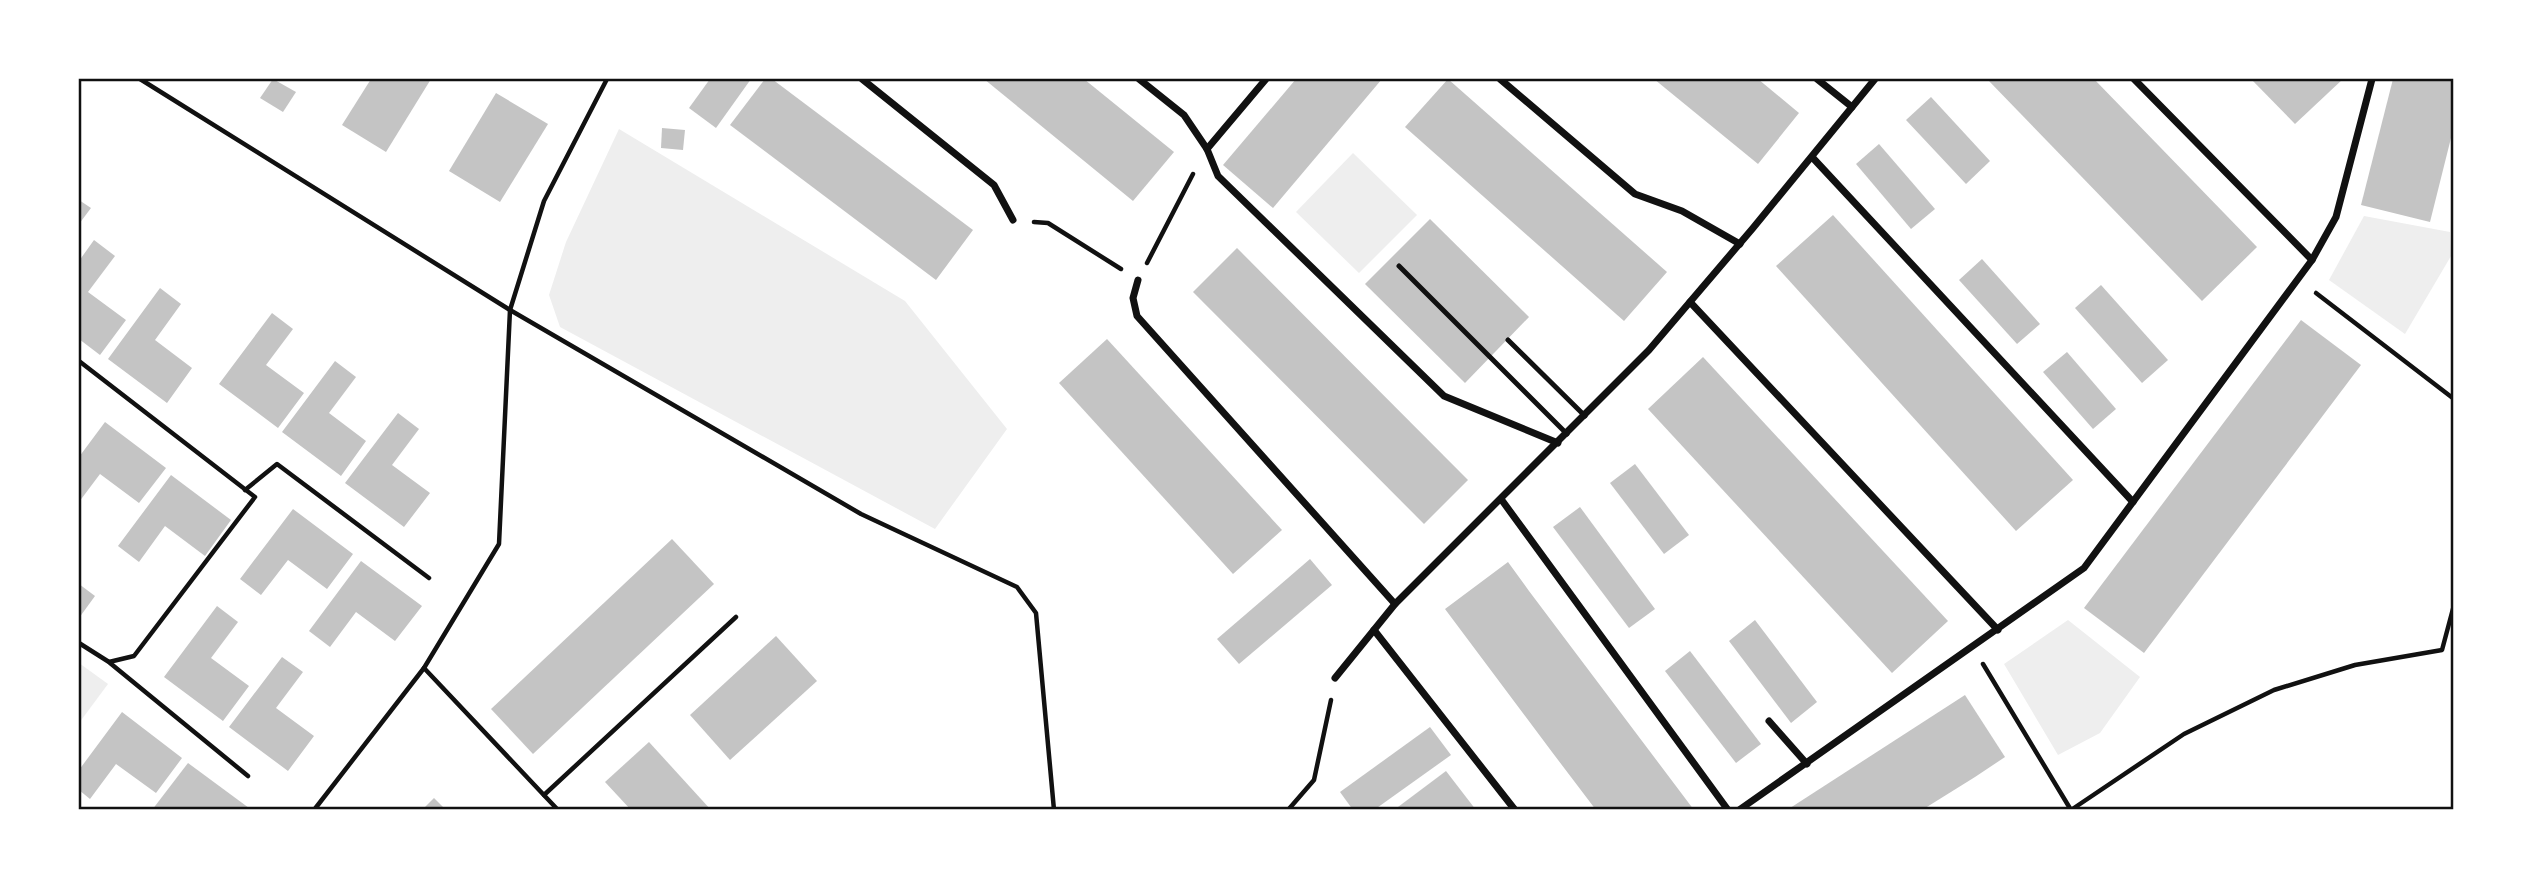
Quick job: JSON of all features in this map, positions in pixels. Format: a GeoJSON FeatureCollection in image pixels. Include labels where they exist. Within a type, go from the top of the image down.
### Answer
{"type":"FeatureCollection","features":[{"type":"Feature","properties":{"kind":"street"},"geometry":{"type":"LineString","coordinates":[[862,79],[994,185],[1013,220]]}},
{"type":"Feature","properties":{"kind":"street"},"geometry":{"type":"LineString","coordinates":[[1139,79],[1184,116],[1207,149],[1218,176],[1444,396],[1558,443]]}},
{"type":"Feature","properties":{"kind":"street"},"geometry":{"type":"LineString","coordinates":[[1207,149],[1266,79]]}},
{"type":"Feature","properties":{"kind":"street"},"geometry":{"type":"LineString","coordinates":[[1500,79],[1635,194],[1682,211],[1740,244]]}},
{"type":"Feature","properties":{"kind":"street"},"geometry":{"type":"LineString","coordinates":[[1817,79],[1852,107]]}},
{"type":"Feature","properties":{"kind":"street"},"geometry":{"type":"LineString","coordinates":[[1335,678],[1395,604],[1649,350],[1875,79]]}},
{"type":"Feature","properties":{"kind":"street"},"geometry":{"type":"LineString","coordinates":[[2134,79],[2312,260]]}},
{"type":"Feature","properties":{"kind":"street"},"geometry":{"type":"LineString","coordinates":[[1739,810],[2084,568],[2312,260],[2336,217],[2372,79]]}},
{"type":"Feature","properties":{"kind":"street"},"geometry":{"type":"LineString","coordinates":[[1812,157],[2133,502]]}},
{"type":"Feature","properties":{"kind":"street"},"geometry":{"type":"LineString","coordinates":[[1138,280],[1133,298],[1137,316],[1395,604]]}},
{"type":"Feature","properties":{"kind":"street"},"geometry":{"type":"LineString","coordinates":[[1690,302],[1998,630]]}},
{"type":"Feature","properties":{"kind":"street"},"geometry":{"type":"LineString","coordinates":[[1501,499],[1728,810]]}},
{"type":"Feature","properties":{"kind":"street"},"geometry":{"type":"LineString","coordinates":[[1374,630],[1515,810]]}},
{"type":"Feature","properties":{"kind":"street"},"geometry":{"type":"LineString","coordinates":[[1769,721],[1807,764]]}},
{"type":"Feature","properties":{"kind":"lane"},"geometry":{"type":"LineString","coordinates":[[1399,266],[1567,434]]}},
{"type":"Feature","properties":{"kind":"lane"},"geometry":{"type":"LineString","coordinates":[[1508,340],[1585,416]]}},
{"type":"Feature","properties":{"kind":"path"},"geometry":{"type":"LineString","coordinates":[[140,79],[510,310],[861,514],[1017,587],[1035,613],[1054,810]]}},
{"type":"Feature","properties":{"kind":"path"},"geometry":{"type":"LineString","coordinates":[[314,810],[424,668],[499,544],[510,310],[544,201],[607,79]]}},
{"type":"Feature","properties":{"kind":"path"},"geometry":{"type":"LineString","coordinates":[[1013,220],[1048,223],[1138,280],[1207,149]]}},
{"type":"Feature","properties":{"kind":"path"},"geometry":{"type":"LineString","coordinates":[[2298,279],[2454,399]]}},
{"type":"Feature","properties":{"kind":"path"},"geometry":{"type":"LineString","coordinates":[[79,361],[255,497],[134,656],[109,662]]}},
{"type":"Feature","properties":{"kind":"path"},"geometry":{"type":"LineString","coordinates":[[245,490],[277,464],[429,578]]}},
{"type":"Feature","properties":{"kind":"path"},"geometry":{"type":"LineString","coordinates":[[1973,648],[2071,810],[2185,734],[2274,690],[2355,665],[2442,650],[2454,605]]}},
{"type":"Feature","properties":{"kind":"path"},"geometry":{"type":"LineString","coordinates":[[544,796],[736,617]]}},
{"type":"Feature","properties":{"kind":"path"},"geometry":{"type":"LineString","coordinates":[[79,643],[109,662],[248,776]]}},
{"type":"Feature","properties":{"kind":"path"},"geometry":{"type":"LineString","coordinates":[[424,668],[558,810]]}},
{"type":"Feature","properties":{"kind":"path"},"geometry":{"type":"LineString","coordinates":[[1289,810],[1314,780],[1335,678]]}},
{"type":"Feature","properties":{"kind":"shaded area"},"geometry":{"type":"Polygon","coordinates":[[[619,129],[905,301],[1007,429],[935,529],[560,327],[549,295],[566,242],[619,129]]]}},
{"type":"Feature","properties":{"kind":"shaded area"},"geometry":{"type":"Polygon","coordinates":[[[1353,153],[1417,215],[1359,273],[1296,212],[1353,153]]]}},
{"type":"Feature","properties":{"kind":"shaded area"},"geometry":{"type":"Polygon","coordinates":[[[2364,216],[2450,232],[2451,256],[2405,334],[2329,280],[2364,216]]]}},
{"type":"Feature","properties":{"kind":"shaded area"},"geometry":{"type":"Polygon","coordinates":[[[2068,620],[2140,677],[2100,733],[2058,755],[2004,664],[2068,620]]]}},
{"type":"Feature","properties":{"kind":"shaded area"},"geometry":{"type":"Polygon","coordinates":[[[79,663],[108,684],[79,723],[79,663]]]}},
{"type":"Feature","properties":{"kind":"building"},"geometry":{"type":"Polygon","coordinates":[[[273,79],[296,92],[283,112],[260,98],[273,79]]]}},
{"type":"Feature","properties":{"kind":"building"},"geometry":{"type":"Polygon","coordinates":[[[371,79],[431,79],[386,152],[342,125],[371,79]]]}},
{"type":"Feature","properties":{"kind":"building"},"geometry":{"type":"Polygon","coordinates":[[[710,79],[751,79],[716,128],[689,108],[710,79]]]}},
{"type":"Feature","properties":{"kind":"building"},"geometry":{"type":"Polygon","coordinates":[[[765,79],[772,79],[973,230],[936,280],[730,125],[765,79]]]}},
{"type":"Feature","properties":{"kind":"building"},"geometry":{"type":"Polygon","coordinates":[[[984,79],[1084,79],[1174,152],[1133,201],[984,79]]]}},
{"type":"Feature","properties":{"kind":"building"},"geometry":{"type":"Polygon","coordinates":[[[1296,79],[1382,79],[1273,208],[1223,165],[1296,79]]]}},
{"type":"Feature","properties":{"kind":"building"},"geometry":{"type":"Polygon","coordinates":[[[1448,79],[1667,272],[1624,321],[1405,127],[1448,79]]]}},
{"type":"Feature","properties":{"kind":"building"},"geometry":{"type":"Polygon","coordinates":[[[1654,79],[1758,79],[1799,113],[1758,164],[1654,79]]]}},
{"type":"Feature","properties":{"kind":"building"},"geometry":{"type":"Polygon","coordinates":[[[1987,79],[2094,79],[2257,247],[2202,301],[1987,79]]]}},
{"type":"Feature","properties":{"kind":"building"},"geometry":{"type":"Polygon","coordinates":[[[2251,79],[2343,79],[2295,124],[2251,79]]]}},
{"type":"Feature","properties":{"kind":"building"},"geometry":{"type":"Polygon","coordinates":[[[2393,79],[2454,79],[2454,126],[2430,222],[2361,205],[2393,79]]]}},
{"type":"Feature","properties":{"kind":"building"},"geometry":{"type":"Polygon","coordinates":[[[496,93],[548,124],[500,202],[449,171],[496,93]]]}},
{"type":"Feature","properties":{"kind":"building"},"geometry":{"type":"Polygon","coordinates":[[[1931,97],[1990,161],[1966,184],[1906,120],[1931,97]]]}},
{"type":"Feature","properties":{"kind":"building"},"geometry":{"type":"Polygon","coordinates":[[[662,128],[685,130],[683,150],[661,148],[662,128]]]}},
{"type":"Feature","properties":{"kind":"building"},"geometry":{"type":"Polygon","coordinates":[[[1879,144],[1935,209],[1911,229],[1856,164],[1879,144]]]}},
{"type":"Feature","properties":{"kind":"building"},"geometry":{"type":"Polygon","coordinates":[[[79,200],[91,208],[79,224],[79,200]]]}},
{"type":"Feature","properties":{"kind":"building"},"geometry":{"type":"Polygon","coordinates":[[[1833,215],[2073,480],[2016,531],[1776,266],[1833,215]]]}},
{"type":"Feature","properties":{"kind":"building"},"geometry":{"type":"Polygon","coordinates":[[[1430,219],[1529,317],[1465,383],[1365,284],[1430,219]]]}},
{"type":"Feature","properties":{"kind":"building"},"geometry":{"type":"Polygon","coordinates":[[[94,240],[115,256],[88,292],[126,320],[100,355],[79,339],[79,261],[94,240]]]}},
{"type":"Feature","properties":{"kind":"building"},"geometry":{"type":"Polygon","coordinates":[[[1237,248],[1468,480],[1424,524],[1193,292],[1237,248]]]}},
{"type":"Feature","properties":{"kind":"building"},"geometry":{"type":"Polygon","coordinates":[[[1982,259],[2040,324],[2017,344],[1959,280],[1982,259]]]}},
{"type":"Feature","properties":{"kind":"building"},"geometry":{"type":"Polygon","coordinates":[[[2101,285],[2168,360],[2142,383],[2075,308],[2101,285]]]}},
{"type":"Feature","properties":{"kind":"building"},"geometry":{"type":"Polygon","coordinates":[[[160,288],[181,304],[155,340],[192,368],[167,403],[108,359],[160,288]]]}},
{"type":"Feature","properties":{"kind":"building"},"geometry":{"type":"Polygon","coordinates":[[[272,313],[293,329],[266,365],[304,393],[278,428],[219,384],[272,313]]]}},
{"type":"Feature","properties":{"kind":"building"},"geometry":{"type":"Polygon","coordinates":[[[2301,320],[2361,365],[2144,653],[2084,608],[2301,320]]]}},
{"type":"Feature","properties":{"kind":"building"},"geometry":{"type":"Polygon","coordinates":[[[1107,339],[1282,530],[1233,574],[1059,383],[1107,339]]]}},
{"type":"Feature","properties":{"kind":"building"},"geometry":{"type":"Polygon","coordinates":[[[2067,352],[2116,409],[2093,429],[2043,372],[2067,352]]]}},
{"type":"Feature","properties":{"kind":"building"},"geometry":{"type":"Polygon","coordinates":[[[1703,357],[1948,621],[1892,673],[1648,409],[1703,357]]]}},
{"type":"Feature","properties":{"kind":"building"},"geometry":{"type":"Polygon","coordinates":[[[335,361],[356,377],[329,413],[366,441],[341,476],[282,432],[335,361]]]}},
{"type":"Feature","properties":{"kind":"building"},"geometry":{"type":"Polygon","coordinates":[[[398,413],[419,429],[392,465],[430,493],[404,527],[345,483],[398,413]]]}},
{"type":"Feature","properties":{"kind":"building"},"geometry":{"type":"Polygon","coordinates":[[[105,422],[166,468],[139,503],[100,474],[79,502],[79,457],[105,422]]]}},
{"type":"Feature","properties":{"kind":"building"},"geometry":{"type":"Polygon","coordinates":[[[1635,464],[1689,535],[1664,554],[1610,483],[1635,464]]]}},
{"type":"Feature","properties":{"kind":"building"},"geometry":{"type":"Polygon","coordinates":[[[171,475],[231,520],[205,556],[165,526],[139,562],[118,546],[171,475]]]}},
{"type":"Feature","properties":{"kind":"building"},"geometry":{"type":"Polygon","coordinates":[[[1580,507],[1655,609],[1629,628],[1553,527],[1580,507]]]}},
{"type":"Feature","properties":{"kind":"building"},"geometry":{"type":"Polygon","coordinates":[[[293,509],[353,554],[327,589],[288,560],[261,595],[240,579],[293,509]]]}},
{"type":"Feature","properties":{"kind":"building"},"geometry":{"type":"Polygon","coordinates":[[[672,539],[714,584],[533,754],[491,709],[672,539]]]}},
{"type":"Feature","properties":{"kind":"building"},"geometry":{"type":"Polygon","coordinates":[[[1310,559],[1332,585],[1239,664],[1217,639],[1310,559]]]}},
{"type":"Feature","properties":{"kind":"building"},"geometry":{"type":"Polygon","coordinates":[[[361,561],[422,606],[395,641],[356,612],[330,647],[309,631],[361,561]]]}},
{"type":"Feature","properties":{"kind":"building"},"geometry":{"type":"Polygon","coordinates":[[[1508,562],[1694,810],[1596,810],[1552,752],[1445,609],[1508,562]]]}},
{"type":"Feature","properties":{"kind":"building"},"geometry":{"type":"Polygon","coordinates":[[[79,584],[95,596],[79,618],[79,584]]]}},
{"type":"Feature","properties":{"kind":"building"},"geometry":{"type":"Polygon","coordinates":[[[217,606],[238,622],[211,658],[249,686],[223,721],[164,677],[217,606]]]}},
{"type":"Feature","properties":{"kind":"building"},"geometry":{"type":"Polygon","coordinates":[[[1755,620],[1817,702],[1791,723],[1729,641],[1755,620]]]}},
{"type":"Feature","properties":{"kind":"building"},"geometry":{"type":"Polygon","coordinates":[[[776,636],[817,681],[730,760],[690,715],[776,636]]]}},
{"type":"Feature","properties":{"kind":"building"},"geometry":{"type":"Polygon","coordinates":[[[1690,651],[1761,744],[1736,763],[1665,671],[1690,651]]]}},
{"type":"Feature","properties":{"kind":"building"},"geometry":{"type":"Polygon","coordinates":[[[282,657],[303,672],[276,708],[314,736],[288,771],[229,727],[282,657]]]}},
{"type":"Feature","properties":{"kind":"building"},"geometry":{"type":"Polygon","coordinates":[[[1965,695],[2005,757],[1975,777],[1922,810],[1787,810],[1965,695]]]}},
{"type":"Feature","properties":{"kind":"building"},"geometry":{"type":"Polygon","coordinates":[[[122,712],[182,758],[156,793],[116,764],[90,799],[79,790],[79,770],[122,712]]]}},
{"type":"Feature","properties":{"kind":"building"},"geometry":{"type":"Polygon","coordinates":[[[1430,727],[1451,755],[1374,810],[1353,810],[1340,792],[1430,727]]]}},
{"type":"Feature","properties":{"kind":"building"},"geometry":{"type":"Polygon","coordinates":[[[649,742],[711,810],[631,810],[605,782],[649,742]]]}},
{"type":"Feature","properties":{"kind":"building"},"geometry":{"type":"Polygon","coordinates":[[[188,763],[249,808],[152,810],[188,763]]]}},
{"type":"Feature","properties":{"kind":"building"},"geometry":{"type":"Polygon","coordinates":[[[1446,771],[1476,810],[1394,810],[1446,771]]]}},
{"type":"Feature","properties":{"kind":"building"},"geometry":{"type":"Polygon","coordinates":[[[434,798],[446,810],[422,810],[434,798]]]}}]}
